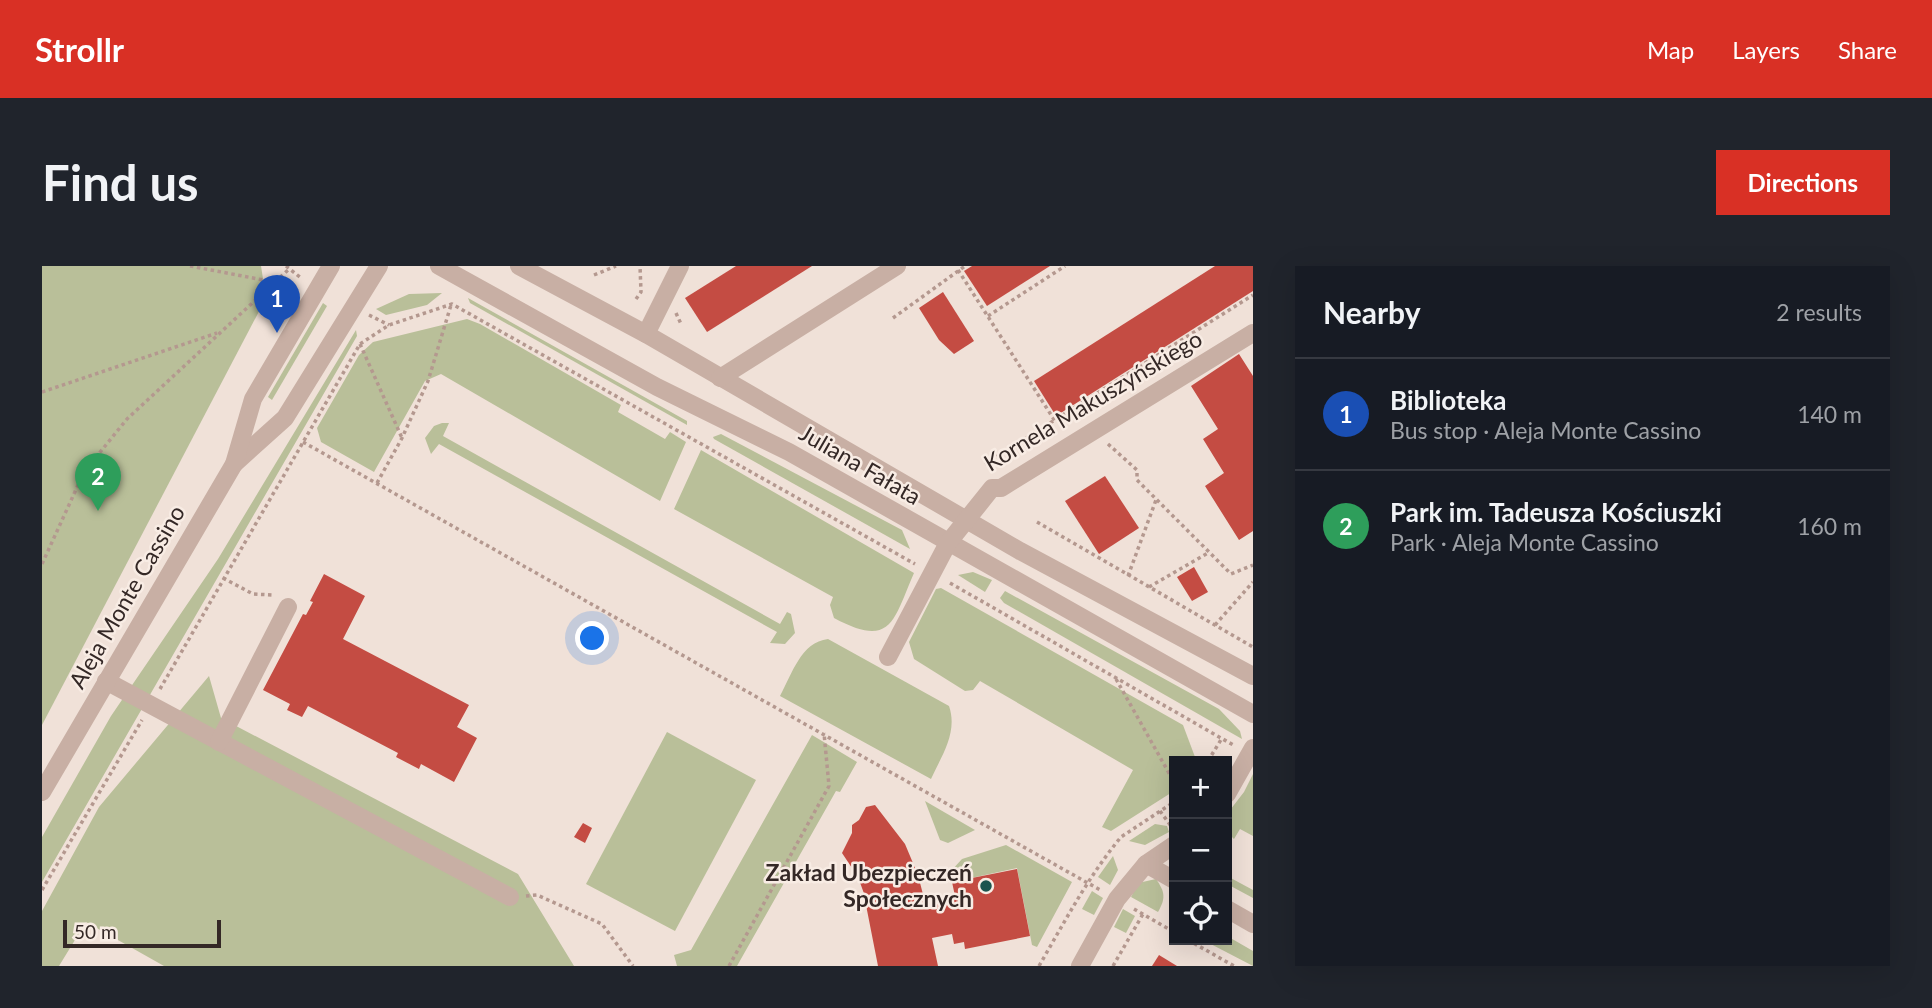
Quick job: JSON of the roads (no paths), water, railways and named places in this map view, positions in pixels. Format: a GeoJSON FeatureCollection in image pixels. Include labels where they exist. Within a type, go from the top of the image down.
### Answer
{"type":"FeatureCollection","features":[{"type":"Feature","properties":{"kind":"street","name":"Aleja Monte Cassino"},"geometry":{"type":"LineString","coordinates":[[42,792],[234,464],[253,398],[331,266]]}},
{"type":"Feature","properties":{"kind":"street","name":"Aleja Monte Cassino"},"geometry":{"type":"LineString","coordinates":[[234,464],[285,418],[379,266]]}},
{"type":"Feature","properties":{"kind":"street","name":"Juliana Fałata"},"geometry":{"type":"LineString","coordinates":[[439,266],[657,387],[789,452],[1253,715]]}},
{"type":"Feature","properties":{"kind":"street","name":"Juliana Fałata"},"geometry":{"type":"LineString","coordinates":[[519,266],[646,334],[967,520],[1253,676]]}},
{"type":"Feature","properties":{"kind":"street"},"geometry":{"type":"LineString","coordinates":[[646,334],[680,266]]}},
{"type":"Feature","properties":{"kind":"street"},"geometry":{"type":"LineString","coordinates":[[720,377],[897,266]]}},
{"type":"Feature","properties":{"kind":"street","name":"Kornela Makuszyńskiego"},"geometry":{"type":"LineString","coordinates":[[888,657],[948,543],[992,488],[1001,488],[1253,333]]}},
{"type":"Feature","properties":{"kind":"street"},"geometry":{"type":"LineString","coordinates":[[219,742],[288,607]]}},
{"type":"Feature","properties":{"kind":"street"},"geometry":{"type":"LineString","coordinates":[[106,681],[150,707],[510,897]]}},
{"type":"Feature","properties":{"kind":"street"},"geometry":{"type":"LineString","coordinates":[[1232,785],[1251,751]]}},
{"type":"Feature","properties":{"kind":"street"},"geometry":{"type":"LineString","coordinates":[[1080,966],[1117,899],[1146,864],[1169,848]]}},
{"type":"Feature","properties":{"kind":"street"},"geometry":{"type":"LineString","coordinates":[[1146,864],[1169,877]]}},
{"type":"Feature","properties":{"kind":"street"},"geometry":{"type":"LineString","coordinates":[[1232,912],[1253,924]]}},
{"type":"Feature","properties":{"kind":"place","name":"Biblioteka"},"geometry":{"type":"Point","coordinates":[277,333]}},
{"type":"Feature","properties":{"kind":"place","name":"Park im. Tadeusza Kościuszki"},"geometry":{"type":"Point","coordinates":[98,511]}},
{"type":"Feature","properties":{"kind":"place","name":"Zakład Ubezpieczeń Społecznych"},"geometry":{"type":"Point","coordinates":[986,886]}}]}
